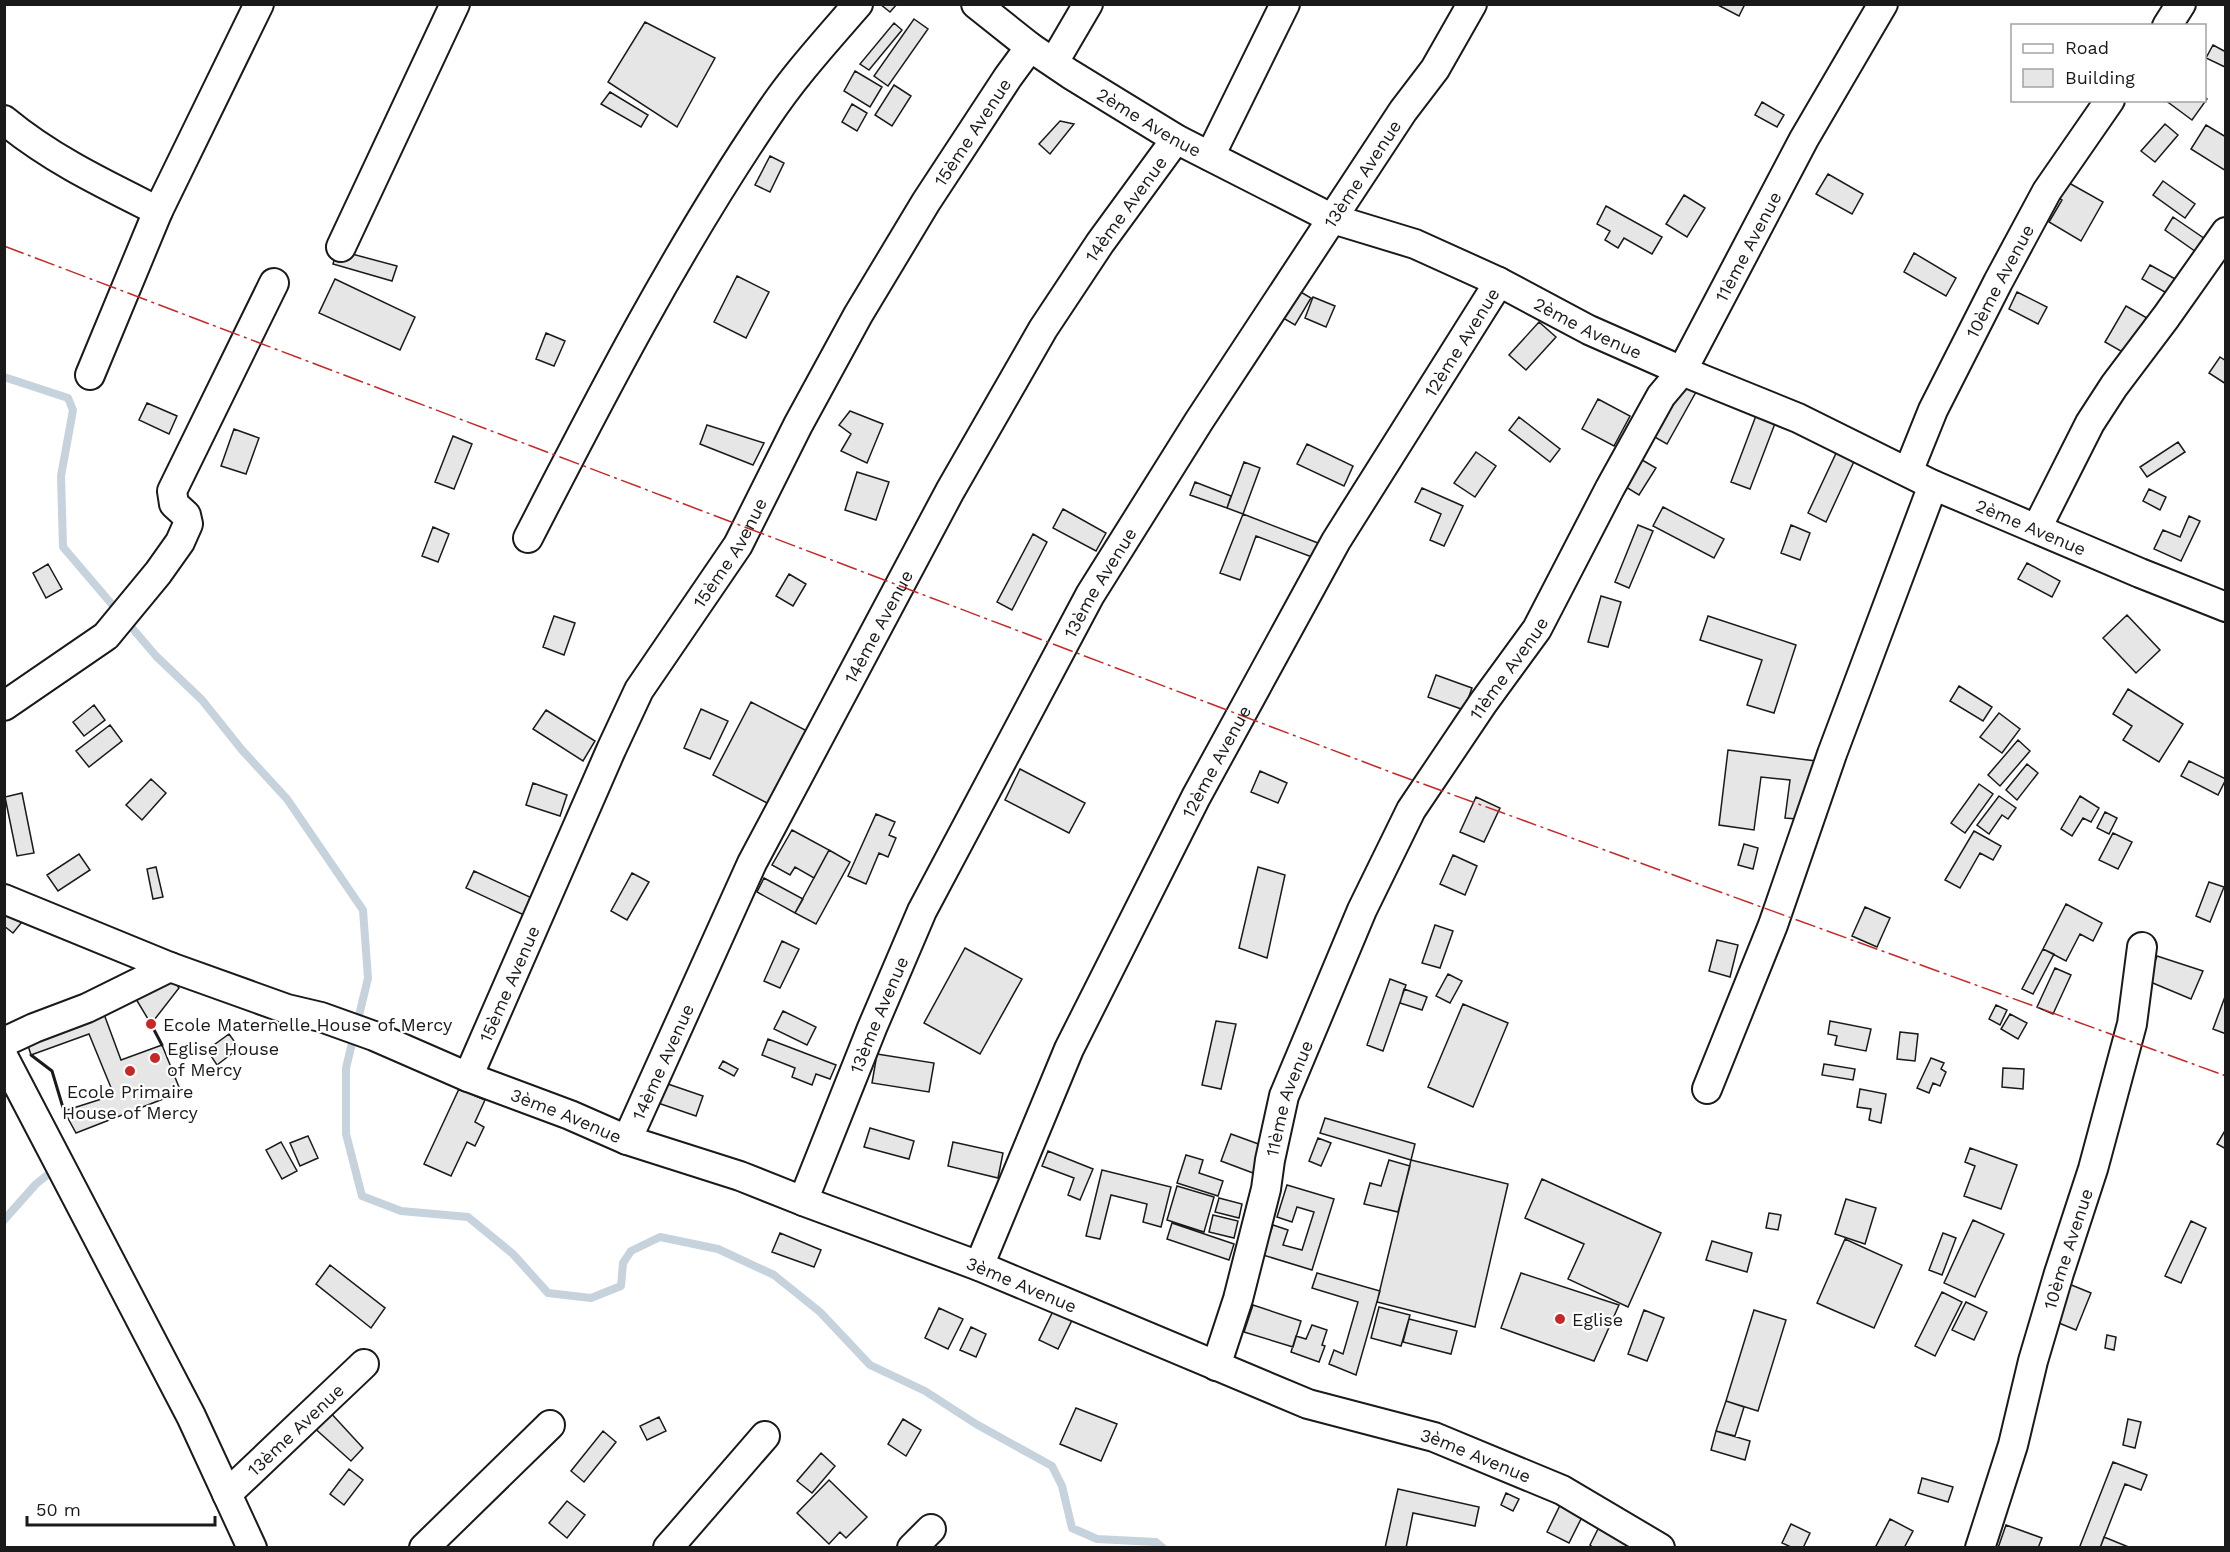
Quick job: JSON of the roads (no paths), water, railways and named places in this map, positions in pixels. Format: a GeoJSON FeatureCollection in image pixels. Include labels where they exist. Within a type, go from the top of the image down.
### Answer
{"type":"FeatureCollection","features":[{"type":"Feature","properties":{"kind":"street"},"geometry":{"type":"LineString","coordinates":[[90,375],[158,211],[260,4]]}},
{"type":"Feature","properties":{"kind":"street"},"geometry":{"type":"LineString","coordinates":[[341,247],[455,4]]}},
{"type":"Feature","properties":{"kind":"street"},"geometry":{"type":"LineString","coordinates":[[528,538],[613,372],[718,193],[784,93],[858,4]]}},
{"type":"Feature","properties":{"kind":"street","name":"2ème Avenue"},"geometry":{"type":"LineString","coordinates":[[976,4],[1030,47],[1176,139],[1333,219],[1415,244],[1499,282],[1589,330],[1798,418],[1933,485],[2226,607]]}},
{"type":"Feature","properties":{"kind":"street"},"geometry":{"type":"LineString","coordinates":[[1054,62],[1088,4]]}},
{"type":"Feature","properties":{"kind":"street"},"geometry":{"type":"LineString","coordinates":[[1210,156],[1285,4]]}},
{"type":"Feature","properties":{"kind":"street","name":"13ème Avenue"},"geometry":{"type":"LineString","coordinates":[[802,1201],[922,911],[1090,595],[1199,421],[1403,111],[1435,69],[1472,4]]}},
{"type":"Feature","properties":{"kind":"street","name":"11ème Avenue"},"geometry":{"type":"LineString","coordinates":[[1216,1366],[1238,1299],[1266,1189],[1284,1096],[1362,910],[1411,810],[1537,629],[1615,479],[1662,396],[1682,371],[1796,154],[1882,4]]}},
{"type":"Feature","properties":{"kind":"street"},"geometry":{"type":"LineString","coordinates":[[2168,24],[2181,4]]}},
{"type":"Feature","properties":{"kind":"street","name":"15ème Avenue"},"geometry":{"type":"LineString","coordinates":[[468,1077],[610,750],[639,690],[738,544],[798,425],[858,315],[926,202],[1030,47]]}},
{"type":"Feature","properties":{"kind":"street","name":"10ème Avenue"},"geometry":{"type":"LineString","coordinates":[[1908,472],[1934,410],[1998,282],[2042,201],[2083,136],[2108,102]]}},
{"type":"Feature","properties":{"kind":"street"},"geometry":{"type":"LineString","coordinates":[[4,120],[26,138],[79,171],[158,211]]}},
{"type":"Feature","properties":{"kind":"street","name":"14ème Avenue"},"geometry":{"type":"LineString","coordinates":[[627,1140],[752,862],[950,491],[1043,329],[1100,243],[1176,139]]}},
{"type":"Feature","properties":{"kind":"street"},"geometry":{"type":"LineString","coordinates":[[2037,528],[2090,423],[2114,386],[2226,232]]}},
{"type":"Feature","properties":{"kind":"street","name":"12ème Avenue"},"geometry":{"type":"LineString","coordinates":[[979,1266],[1069,1049],[1196,797],[1336,541],[1499,282]]}},
{"type":"Feature","properties":{"kind":"street"},"geometry":{"type":"LineString","coordinates":[[4,706],[106,636],[158,573],[180,542],[188,524],[186,515],[174,504],[172,491],[274,283]]}},
{"type":"Feature","properties":{"kind":"street"},"geometry":{"type":"LineString","coordinates":[[1707,1089],[1773,925],[1832,754],[1933,485]]}},
{"type":"Feature","properties":{"kind":"street","name":"3ème Avenue"},"geometry":{"type":"LineString","coordinates":[[4,899],[170,967],[287,1009],[321,1017],[374,1036],[468,1077],[570,1115],[627,1140],[740,1176],[979,1266],[1308,1404],[1434,1437],[1562,1490],[1660,1548]]}},
{"type":"Feature","properties":{"kind":"street","name":"10ème Avenue"},"geometry":{"type":"LineString","coordinates":[[1980,1548],[2013,1445],[2033,1361],[2059,1273],[2093,1169],[2132,1024],[2142,947]]}},
{"type":"Feature","properties":{"kind":"street"},"geometry":{"type":"LineString","coordinates":[[170,967],[87,1008],[6,1060],[186,1406],[252,1548]]}},
{"type":"Feature","properties":{"kind":"street","name":"13ème Avenue"},"geometry":{"type":"LineString","coordinates":[[227,1494],[364,1364]]}},
{"type":"Feature","properties":{"kind":"street"},"geometry":{"type":"LineString","coordinates":[[424,1548],[550,1425]]}},
{"type":"Feature","properties":{"kind":"street"},"geometry":{"type":"LineString","coordinates":[[668,1548],[765,1436]]}},
{"type":"Feature","properties":{"kind":"waterway"},"geometry":{"type":"LineString","coordinates":[[4,377],[68,398],[73,410],[61,476],[63,547],[156,656],[202,700],[242,750],[287,799],[363,910],[368,978],[357,1024]]}},
{"type":"Feature","properties":{"kind":"waterway"},"geometry":{"type":"LineString","coordinates":[[354,1035],[346,1068],[346,1134],[362,1196],[401,1211],[468,1217],[513,1254],[548,1293],[591,1298],[621,1286],[623,1263],[631,1251],[660,1237],[718,1249],[774,1275],[820,1312],[870,1365],[925,1391],[976,1424],[1052,1466],[1062,1486],[1072,1528],[1097,1539],[1156,1542],[1163,1548]]}},
{"type":"Feature","properties":{"kind":"waterway"},"geometry":{"type":"LineString","coordinates":[[4,1220],[36,1184],[51,1172]]}},
{"type":"Feature","properties":{"kind":"place","name":"Ecole Maternelle House of Mercy"},"geometry":{"type":"Point","coordinates":[151,1024]}},
{"type":"Feature","properties":{"kind":"place","name":"Eglise House of Mercy"},"geometry":{"type":"Point","coordinates":[155,1058]}},
{"type":"Feature","properties":{"kind":"place","name":"Ecole Primaire House of Mercy"},"geometry":{"type":"Point","coordinates":[130,1071]}},
{"type":"Feature","properties":{"kind":"place","name":"Eglise"},"geometry":{"type":"Point","coordinates":[1560,1319]}}]}
